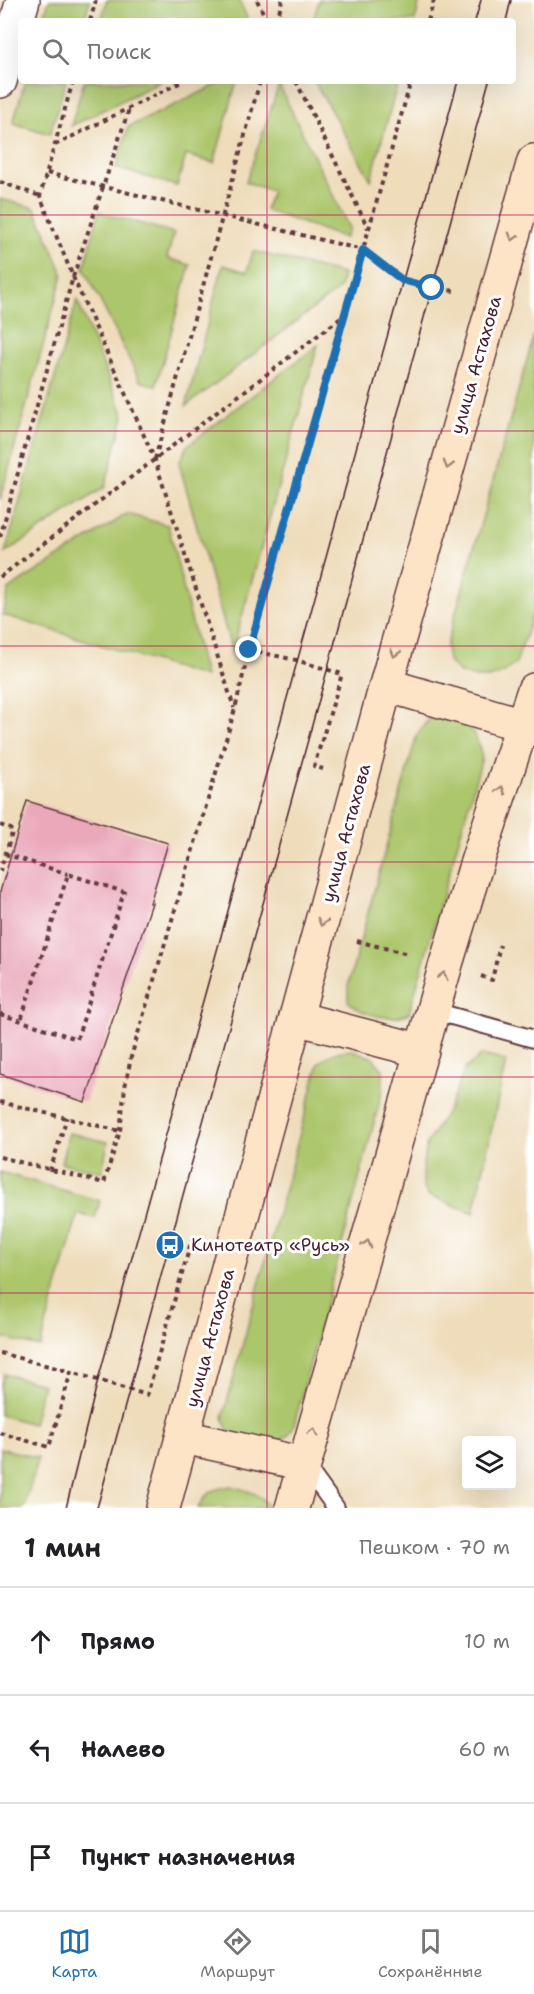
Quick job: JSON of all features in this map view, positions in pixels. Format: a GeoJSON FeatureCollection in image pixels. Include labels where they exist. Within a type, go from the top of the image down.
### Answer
{"type":"FeatureCollection","features":[{"type":"Feature","properties":{"kind":"main road","name":"улица Астахова"},"geometry":{"type":"LineString","coordinates":[[163,1508],[386,685],[534,161]]}},
{"type":"Feature","properties":{"kind":"main road"},"geometry":{"type":"LineString","coordinates":[[386,685],[528,727]]}},
{"type":"Feature","properties":{"kind":"main road"},"geometry":{"type":"LineString","coordinates":[[292,1508],[446,964],[476,865],[528,727],[534,690]]}},
{"type":"Feature","properties":{"kind":"main road"},"geometry":{"type":"LineString","coordinates":[[296,1018],[422,1051]]}},
{"type":"Feature","properties":{"kind":"main road"},"geometry":{"type":"LineString","coordinates":[[184,1437],[304,1464]]}},
{"type":"Feature","properties":{"kind":"street"},"geometry":{"type":"LineString","coordinates":[[0,81],[23,0]]}},
{"type":"Feature","properties":{"kind":"lane"},"geometry":{"type":"LineString","coordinates":[[434,1011],[534,1040]]}},
{"type":"Feature","properties":{"kind":"lane"},"geometry":{"type":"LineString","coordinates":[[304,1464],[336,1508]]}},
{"type":"Feature","properties":{"kind":"path"},"geometry":{"type":"LineString","coordinates":[[91,18],[96,0]]}},
{"type":"Feature","properties":{"kind":"path"},"geometry":{"type":"LineString","coordinates":[[257,0],[266,18]]}},
{"type":"Feature","properties":{"kind":"path"},"geometry":{"type":"LineString","coordinates":[[278,18],[282,0]]}},
{"type":"Feature","properties":{"kind":"path"},"geometry":{"type":"LineString","coordinates":[[429,18],[434,0]]}},
{"type":"Feature","properties":{"kind":"path"},"geometry":{"type":"LineString","coordinates":[[72,84],[40,196],[73,278],[154,460],[235,709]]}},
{"type":"Feature","properties":{"kind":"path"},"geometry":{"type":"LineString","coordinates":[[54,145],[177,84]]}},
{"type":"Feature","properties":{"kind":"path"},"geometry":{"type":"LineString","coordinates":[[154,460],[259,84]]}},
{"type":"Feature","properties":{"kind":"path"},"geometry":{"type":"LineString","coordinates":[[297,84],[368,228]]}},
{"type":"Feature","properties":{"kind":"path"},"geometry":{"type":"LineString","coordinates":[[0,1157],[105,1183],[120,1131],[131,1057],[235,709],[249,650],[410,84]]}},
{"type":"Feature","properties":{"kind":"path"},"geometry":{"type":"LineString","coordinates":[[0,537],[73,278],[129,109]]}},
{"type":"Feature","properties":{"kind":"path"},"geometry":{"type":"LineString","coordinates":[[47,173],[363,250],[402,280],[432,288]]}},
{"type":"Feature","properties":{"kind":"path"},"geometry":{"type":"LineString","coordinates":[[0,182],[40,196]]}},
{"type":"Feature","properties":{"kind":"path"},"geometry":{"type":"LineString","coordinates":[[0,577],[346,314]]}},
{"type":"Feature","properties":{"kind":"path"},"geometry":{"type":"LineString","coordinates":[[0,825],[13,830],[0,871]]}},
{"type":"Feature","properties":{"kind":"path"},"geometry":{"type":"LineString","coordinates":[[0,1014],[77,1039],[124,892],[5,854]]}},
{"type":"Feature","properties":{"kind":"path"},"geometry":{"type":"LineString","coordinates":[[21,1020],[68,874]]}},
{"type":"Feature","properties":{"kind":"path"},"geometry":{"type":"LineString","coordinates":[[0,1102],[120,1131]]}},
{"type":"Feature","properties":{"kind":"path"},"geometry":{"type":"LineString","coordinates":[[50,1171],[67,1117]]}},
{"type":"Feature","properties":{"kind":"path"},"geometry":{"type":"LineString","coordinates":[[0,1353],[147,1395],[192,1239]]}},
{"type":"Feature","properties":{"kind":"path"},"geometry":{"type":"LineString","coordinates":[[0,1432],[49,1447],[71,1372]]}},
{"type":"Feature","properties":{"kind":"green space"},"geometry":{"type":"Polygon","coordinates":[[[49,0],[90,0],[85,18],[44,18],[49,0]]]}},
{"type":"Feature","properties":{"kind":"green space"},"geometry":{"type":"Polygon","coordinates":[[[107,0],[239,0],[247,18],[102,18],[107,0]]]}},
{"type":"Feature","properties":{"kind":"green space"},"geometry":{"type":"Polygon","coordinates":[[[319,0],[420,0],[416,18],[314,18],[319,0]]]}},
{"type":"Feature","properties":{"kind":"green space"},"geometry":{"type":"Polygon","coordinates":[[[24,84],[65,84],[50,134],[13,123],[24,84]]]}},
{"type":"Feature","properties":{"kind":"green space"},"geometry":{"type":"Polygon","coordinates":[[[83,84],[155,84],[71,126],[83,84]]]}},
{"type":"Feature","properties":{"kind":"green space"},"geometry":{"type":"Polygon","coordinates":[[[219,84],[236,84],[214,163],[186,155],[177,186],[116,168],[128,127],[219,84]]]}},
{"type":"Feature","properties":{"kind":"green space"},"geometry":{"type":"Polygon","coordinates":[[[316,84],[397,84],[371,180],[316,84]]]}},
{"type":"Feature","properties":{"kind":"green space"},"geometry":{"type":"Polygon","coordinates":[[[279,85],[349,228],[345,238],[265,210],[272,191],[246,182],[279,85]]]}},
{"type":"Feature","properties":{"kind":"green space"},"geometry":{"type":"Polygon","coordinates":[[[0,199],[35,208],[63,274],[0,500],[0,199]]]}},
{"type":"Feature","properties":{"kind":"green space"},"geometry":{"type":"Polygon","coordinates":[[[99,212],[174,233],[167,258],[190,265],[156,386],[140,381],[84,268],[99,212]]]}},
{"type":"Feature","properties":{"kind":"green space"},"geometry":{"type":"Polygon","coordinates":[[[253,251],[343,274],[340,288],[186,406],[223,265],[247,272],[253,251]]]}},
{"type":"Feature","properties":{"kind":"green space"},"geometry":{"type":"Polygon","coordinates":[[[77,300],[124,416],[105,487],[5,553],[77,300]]]}},
{"type":"Feature","properties":{"kind":"green space"},"geometry":{"type":"Polygon","coordinates":[[[534,335],[534,611],[516,663],[490,678],[476,678],[460,673],[448,661],[446,647],[534,335]]]}},
{"type":"Feature","properties":{"kind":"green space"},"geometry":{"type":"Polygon","coordinates":[[[318,345],[232,652],[179,463],[187,446],[318,345]]]}},
{"type":"Feature","properties":{"kind":"green space"},"geometry":{"type":"Polygon","coordinates":[[[127,514],[168,525],[205,677],[3,615],[9,589],[127,514]]]}},
{"type":"Feature","properties":{"kind":"green space"},"geometry":{"type":"Polygon","coordinates":[[[443,716],[460,722],[471,730],[482,758],[409,1013],[394,1017],[377,1016],[361,1010],[348,1001],[348,986],[417,734],[429,719],[443,716]]]}},
{"type":"Feature","properties":{"kind":"green space"},"geometry":{"type":"Polygon","coordinates":[[[353,1050],[373,1058],[383,1070],[383,1089],[294,1425],[282,1440],[264,1444],[254,1443],[228,1430],[223,1417],[319,1063],[334,1053],[353,1050]]]}},
{"type":"Feature","properties":{"kind":"green space"},"geometry":{"type":"Polygon","coordinates":[[[482,1055],[506,1061],[474,1213],[428,1195],[423,1185],[423,1164],[427,1143],[448,1110],[465,1069],[482,1055]]]}},
{"type":"Feature","properties":{"kind":"green space"},"geometry":{"type":"Polygon","coordinates":[[[69,1133],[108,1142],[102,1172],[61,1163],[69,1133]]]}},
{"type":"Feature","properties":{"kind":"green space"},"geometry":{"type":"Polygon","coordinates":[[[0,1172],[100,1201],[95,1218],[78,1214],[40,1347],[0,1337],[0,1172]]]}},
{"type":"Feature","properties":{"kind":"green space"},"geometry":{"type":"Polygon","coordinates":[[[4,1374],[43,1384],[33,1424],[0,1415],[0,1388],[4,1374]]]}},
{"type":"Feature","properties":{"kind":"green space"},"geometry":{"type":"Polygon","coordinates":[[[0,1448],[38,1458],[24,1508],[0,1508],[0,1448]]]}},
{"type":"Feature","properties":{"kind":"green space"},"geometry":{"type":"Polygon","coordinates":[[[231,1486],[258,1496],[268,1508],[198,1508],[211,1492],[231,1486]]]}},
{"type":"Feature","properties":{"kind":"building"},"geometry":{"type":"Polygon","coordinates":[[[27,801],[168,843],[150,903],[152,903],[85,1102],[0,1074],[0,892],[27,801]]]}},
{"type":"Feature","properties":{"kind":"tram line"},"geometry":{"type":"LineString","coordinates":[[476,18],[481,0]]}},
{"type":"Feature","properties":{"kind":"tram line"},"geometry":{"type":"LineString","coordinates":[[507,18],[511,0]]}},
{"type":"Feature","properties":{"kind":"tram line"},"geometry":{"type":"LineString","coordinates":[[66,1508],[98,1380],[457,84]]}},
{"type":"Feature","properties":{"kind":"tram line"},"geometry":{"type":"LineString","coordinates":[[97,1508],[488,84]]}},
{"type":"Feature","properties":{"kind":"place","name":"Кинотеатр «Русь»"},"geometry":{"type":"Point","coordinates":[170,1245]}},
{"type":"Feature","properties":{"kind":"route"},"geometry":{"type":"LineString","coordinates":[[249,650],[363,250],[402,280],[432,288]]}}]}
